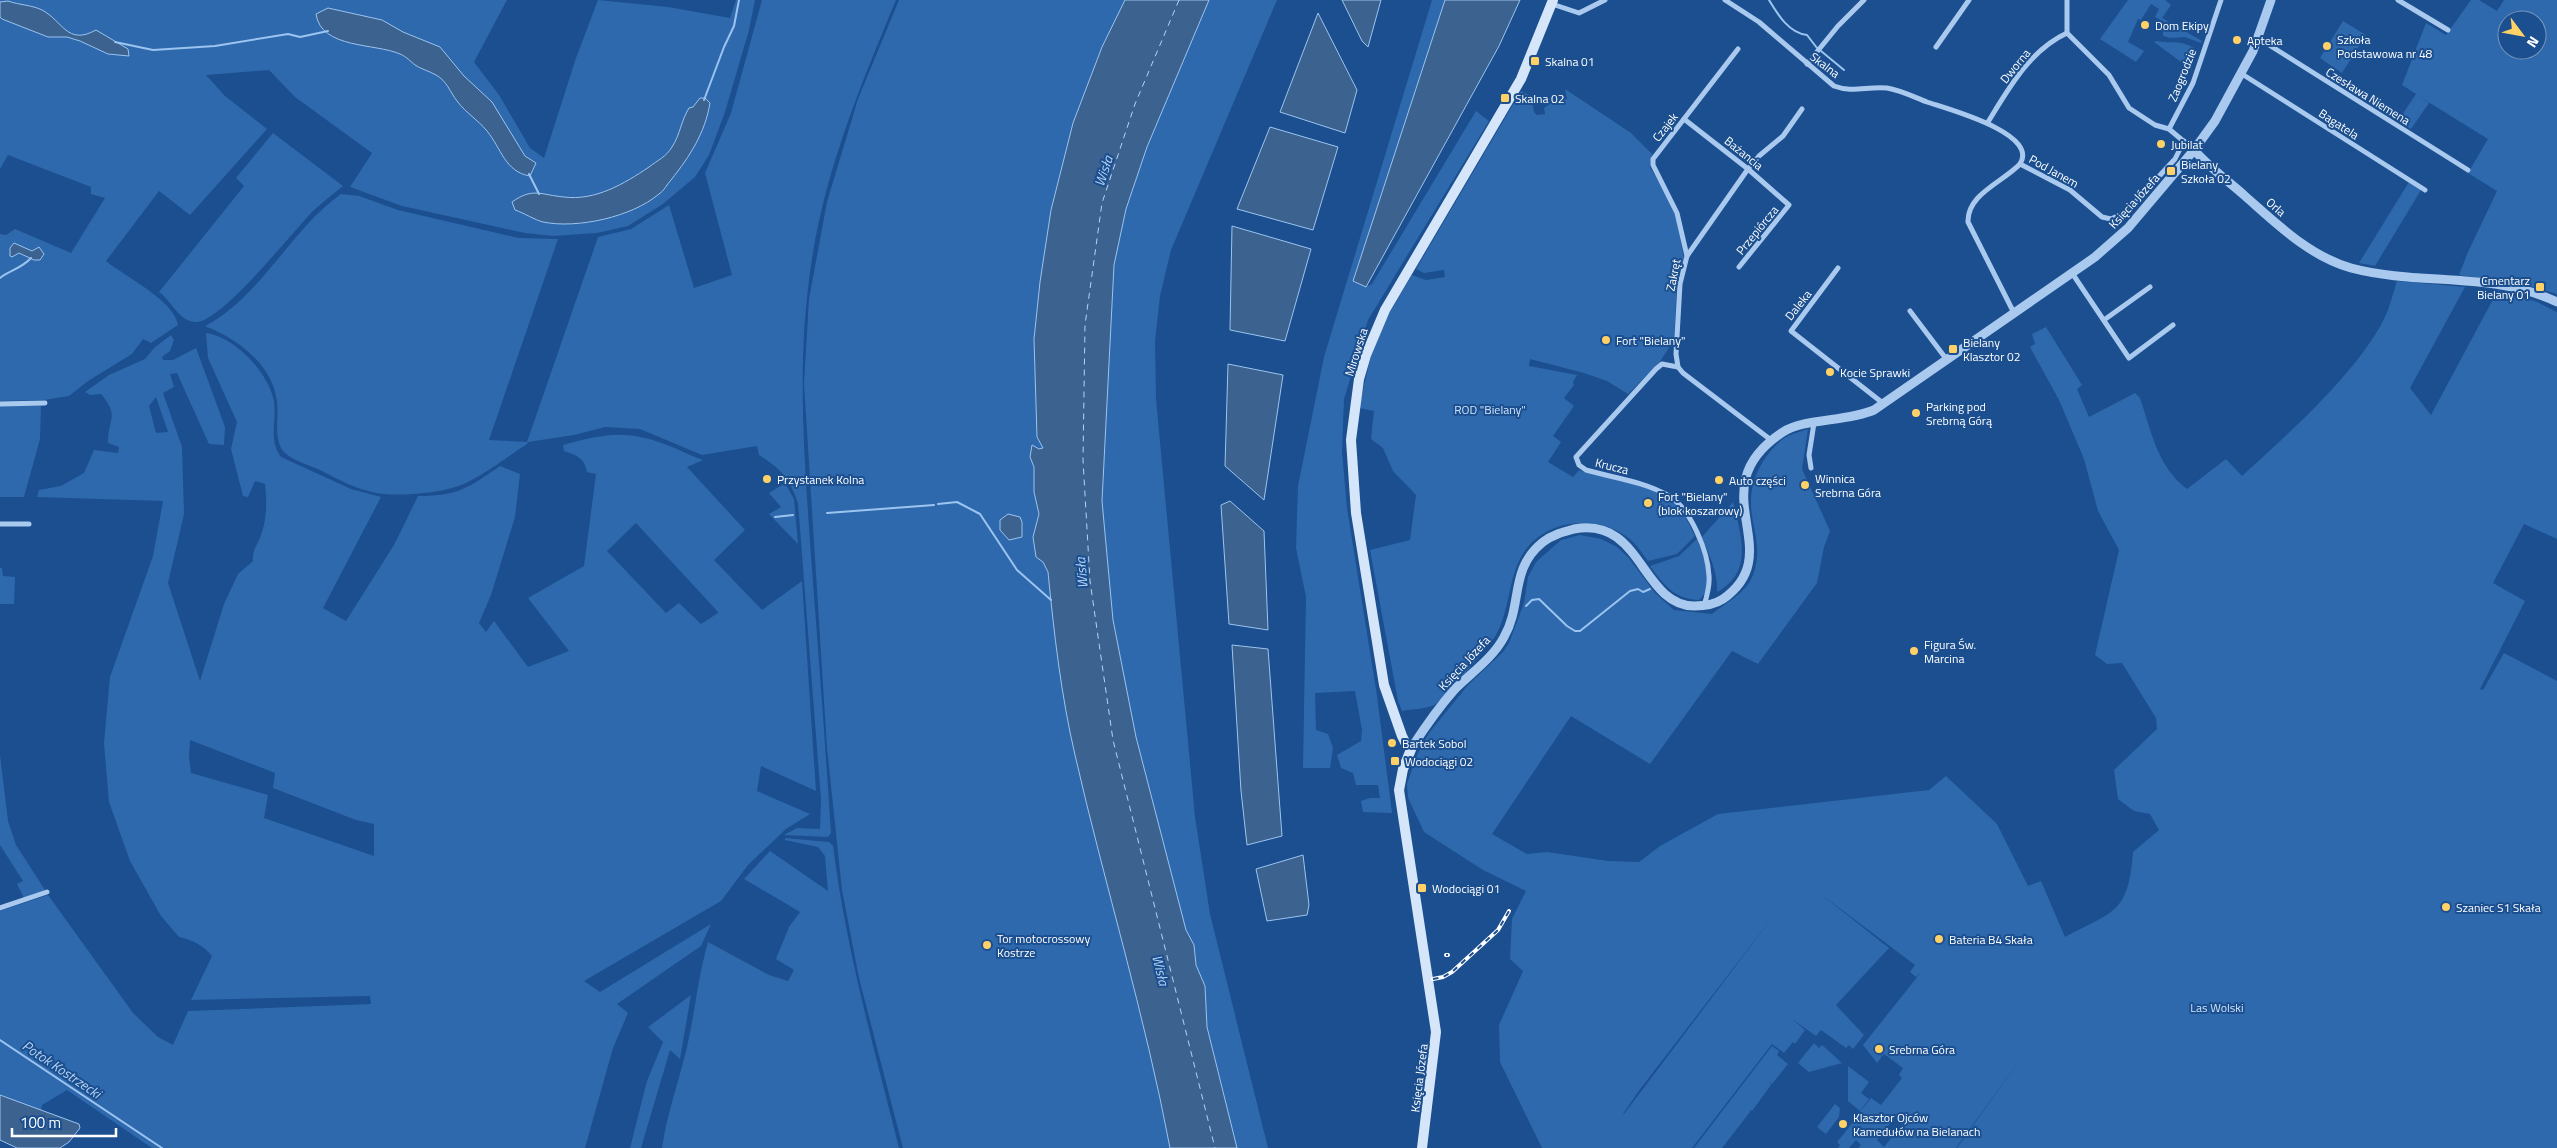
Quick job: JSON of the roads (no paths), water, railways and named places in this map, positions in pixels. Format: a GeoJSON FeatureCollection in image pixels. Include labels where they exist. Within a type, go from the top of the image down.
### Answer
{"type":"FeatureCollection","features":[{"type":"Feature","properties":{"kind":"main road","name":"Mirowska"},"geometry":{"type":"LineString","coordinates":[[1412,747],[1406,744],[1402,736],[1384,685],[1356,513],[1351,440],[1359,379],[1366,355],[1385,310],[1521,79],[1553,2]]}},
{"type":"Feature","properties":{"kind":"main road","name":"Księcia Józefa"},"geometry":{"type":"LineString","coordinates":[[1412,747],[1403,769],[1400,783],[1401,806],[1418,904],[1436,1036],[1422,1148]]}},
{"type":"Feature","properties":{"kind":"street"},"geometry":{"type":"LineString","coordinates":[[1553,2],[1579,13],[1604,0]]}},
{"type":"Feature","properties":{"kind":"street","name":"Skalna"},"geometry":{"type":"LineString","coordinates":[[1725,0],[1759,22],[1830,84],[1845,90],[1887,88],[1988,122]]}},
{"type":"Feature","properties":{"kind":"street"},"geometry":{"type":"LineString","coordinates":[[1807,64],[1838,26],[1864,0]]}},
{"type":"Feature","properties":{"kind":"street"},"geometry":{"type":"LineString","coordinates":[[1936,47],[1969,0]]}},
{"type":"Feature","properties":{"kind":"street"},"geometry":{"type":"LineString","coordinates":[[2066,0],[2067,33]]}},
{"type":"Feature","properties":{"kind":"street","name":"Zaogrodzie"},"geometry":{"type":"LineString","coordinates":[[2169,129],[2193,83],[2221,0]]}},
{"type":"Feature","properties":{"kind":"street","name":"Księcia Józefa"},"geometry":{"type":"LineString","coordinates":[[1412,747],[1454,690],[1488,657],[1504,638],[1514,613],[1517,585],[1525,562],[1544,541],[1560,533],[1583,528],[1610,534],[1625,543],[1634,552],[1664,595],[1690,606],[1704,606],[1721,600],[1738,585],[1747,570],[1751,546],[1743,498],[1743,484],[1750,466],[1771,440],[1786,430],[1814,423],[1860,416],[1884,404],[2107,248],[2128,228],[2194,150],[2215,121],[2242,74],[2258,38],[2271,0]]}},
{"type":"Feature","properties":{"kind":"street"},"geometry":{"type":"LineString","coordinates":[[2398,0],[2448,30]]}},
{"type":"Feature","properties":{"kind":"street","name":"Dworna"},"geometry":{"type":"LineString","coordinates":[[1988,122],[2010,86],[2031,60],[2052,40],[2067,33]]}},
{"type":"Feature","properties":{"kind":"street","name":"Orla"},"geometry":{"type":"LineString","coordinates":[[2067,33],[2109,74],[2128,108],[2155,125],[2169,129],[2301,244],[2334,262],[2352,268],[2395,275],[2512,285],[2536,292],[2557,302]]}},
{"type":"Feature","properties":{"kind":"street","name":"Czesława Niemena"},"geometry":{"type":"LineString","coordinates":[[2258,38],[2468,170]]}},
{"type":"Feature","properties":{"kind":"street","name":"Czajek"},"geometry":{"type":"LineString","coordinates":[[1687,256],[1675,207],[1653,165],[1653,159],[1738,49]]}},
{"type":"Feature","properties":{"kind":"street","name":"Bagatela"},"geometry":{"type":"LineString","coordinates":[[2242,74],[2425,190]]}},
{"type":"Feature","properties":{"kind":"street","name":"Zakręt"},"geometry":{"type":"LineString","coordinates":[[1678,367],[1676,354],[1679,296],[1687,256],[1748,169],[1759,156],[1783,136],[1802,109]]}},
{"type":"Feature","properties":{"kind":"street","name":"Bażancia"},"geometry":{"type":"LineString","coordinates":[[1684,119],[1748,169],[1789,205]]}},
{"type":"Feature","properties":{"kind":"street","name":"Pod Janem"},"geometry":{"type":"LineString","coordinates":[[1988,122],[2019,146],[2022,156],[2020,164],[1972,202],[1968,213],[1968,222],[2014,313]]}},
{"type":"Feature","properties":{"kind":"street","name":"Pod Janem"},"geometry":{"type":"LineString","coordinates":[[2020,164],[2070,190],[2102,217],[2111,219],[2126,212],[2176,159],[2184,141]]}},
{"type":"Feature","properties":{"kind":"street","name":"Przepiórcza"},"geometry":{"type":"LineString","coordinates":[[1739,267],[1789,205]]}},
{"type":"Feature","properties":{"kind":"street","name":"Daleka"},"geometry":{"type":"LineString","coordinates":[[1838,268],[1791,331],[1884,404]]}},
{"type":"Feature","properties":{"kind":"street"},"geometry":{"type":"LineString","coordinates":[[2071,272],[2130,358],[2173,325]]}},
{"type":"Feature","properties":{"kind":"street"},"geometry":{"type":"LineString","coordinates":[[2104,320],[2150,286]]}},
{"type":"Feature","properties":{"kind":"street"},"geometry":{"type":"LineString","coordinates":[[1910,310],[1947,360]]}},
{"type":"Feature","properties":{"kind":"street","name":"Krucza"},"geometry":{"type":"LineString","coordinates":[[1678,367],[1662,364],[1656,369],[1576,457],[1579,465],[1586,470],[1646,486],[1668,495],[1682,506],[1700,538],[1708,563],[1709,587],[1704,606]]}},
{"type":"Feature","properties":{"kind":"street"},"geometry":{"type":"LineString","coordinates":[[1678,367],[1683,373],[1771,440]]}},
{"type":"Feature","properties":{"kind":"street"},"geometry":{"type":"LineString","coordinates":[[0,404],[45,404]]}},
{"type":"Feature","properties":{"kind":"street"},"geometry":{"type":"LineString","coordinates":[[1811,468],[1809,455],[1814,423]]}},
{"type":"Feature","properties":{"kind":"street"},"geometry":{"type":"LineString","coordinates":[[0,524],[29,524]]}},
{"type":"Feature","properties":{"kind":"street"},"geometry":{"type":"LineString","coordinates":[[0,908],[47,892]]}},
{"type":"Feature","properties":{"kind":"water","name":"Wisła"},"geometry":{"type":"Polygon","coordinates":[[[1125,0],[1209,0],[1147,147],[1126,209],[1114,265],[1102,501],[1113,620],[1136,737],[1186,930],[1194,945],[1196,965],[1205,986],[1207,1027],[1237,1148],[1170,1148],[1149,1049],[1070,732],[1058,664],[1048,572],[1043,562],[1036,557],[1033,537],[1039,514],[1034,492],[1034,467],[1030,457],[1032,445],[1039,449],[1043,448],[1037,437],[1034,339],[1051,210],[1073,123],[1102,47],[1125,0]]]}},
{"type":"Feature","properties":{"kind":"water"},"geometry":{"type":"Polygon","coordinates":[[[1342,0],[1381,0],[1368,47],[1362,41],[1342,0]]]}},
{"type":"Feature","properties":{"kind":"water"},"geometry":{"type":"Polygon","coordinates":[[[1445,0],[1520,0],[1499,46],[1366,287],[1353,281],[1445,0]]]}},
{"type":"Feature","properties":{"kind":"water"},"geometry":{"type":"Polygon","coordinates":[[[8,1],[42,10],[72,34],[86,34],[96,30],[128,49],[129,56],[108,54],[67,37],[48,37],[2,19],[0,17],[0,2],[8,1]]]}},
{"type":"Feature","properties":{"kind":"water"},"geometry":{"type":"Polygon","coordinates":[[[328,8],[382,20],[403,32],[440,47],[464,76],[492,102],[525,156],[536,163],[530,176],[515,170],[509,164],[487,131],[461,105],[440,77],[417,66],[400,54],[351,43],[338,39],[328,33],[320,25],[316,14],[328,8]]]}},
{"type":"Feature","properties":{"kind":"water"},"geometry":{"type":"Polygon","coordinates":[[[1318,13],[1357,90],[1345,133],[1280,112],[1318,13]]]}},
{"type":"Feature","properties":{"kind":"water"},"geometry":{"type":"Polygon","coordinates":[[[700,98],[705,98],[710,103],[708,114],[696,144],[661,193],[648,202],[619,215],[572,224],[543,222],[515,210],[512,202],[519,197],[532,193],[576,198],[598,194],[630,179],[662,158],[670,150],[689,108],[693,107],[700,98]]]}},
{"type":"Feature","properties":{"kind":"water"},"geometry":{"type":"Polygon","coordinates":[[[1270,127],[1338,147],[1313,230],[1237,209],[1270,127]]]}},
{"type":"Feature","properties":{"kind":"water"},"geometry":{"type":"Polygon","coordinates":[[[1232,226],[1311,249],[1285,341],[1230,330],[1232,226]]]}},
{"type":"Feature","properties":{"kind":"water"},"geometry":{"type":"Polygon","coordinates":[[[14,243],[32,251],[39,247],[44,254],[40,260],[34,260],[19,253],[12,257],[10,256],[10,248],[14,243]]]}},
{"type":"Feature","properties":{"kind":"water"},"geometry":{"type":"Polygon","coordinates":[[[1228,364],[1283,375],[1264,500],[1225,466],[1228,364]]]}},
{"type":"Feature","properties":{"kind":"water"},"geometry":{"type":"Polygon","coordinates":[[[1230,501],[1264,531],[1268,630],[1229,624],[1221,505],[1230,501]]]}},
{"type":"Feature","properties":{"kind":"water"},"geometry":{"type":"Polygon","coordinates":[[[1008,514],[1020,517],[1022,537],[1009,540],[1000,530],[1000,520],[1008,514]]]}},
{"type":"Feature","properties":{"kind":"water"},"geometry":{"type":"Polygon","coordinates":[[[1232,645],[1268,649],[1282,836],[1247,845],[1241,791],[1232,645]]]}},
{"type":"Feature","properties":{"kind":"water"},"geometry":{"type":"Polygon","coordinates":[[[1303,855],[1309,905],[1307,915],[1267,921],[1256,869],[1303,855]]]}},
{"type":"Feature","properties":{"kind":"water"},"geometry":{"type":"Polygon","coordinates":[[[0,1095],[79,1124],[80,1128],[69,1142],[60,1148],[17,1148],[0,1140],[0,1095]]]}},
{"type":"Feature","properties":{"kind":"waterway"},"geometry":{"type":"LineString","coordinates":[[704,100],[734,26],[739,0]]}},
{"type":"Feature","properties":{"kind":"waterway"},"geometry":{"type":"LineString","coordinates":[[1769,0],[1776,12],[1789,27],[1801,34],[1807,35],[1817,48]]}},
{"type":"Feature","properties":{"kind":"waterway"},"geometry":{"type":"LineString","coordinates":[[115,42],[153,50],[215,46],[288,34],[300,37],[328,31]]}},
{"type":"Feature","properties":{"kind":"waterway"},"geometry":{"type":"LineString","coordinates":[[1821,51],[1844,70]]}},
{"type":"Feature","properties":{"kind":"waterway"},"geometry":{"type":"LineString","coordinates":[[529,174],[539,194]]}},
{"type":"Feature","properties":{"kind":"waterway"},"geometry":{"type":"LineString","coordinates":[[0,278],[23,265],[31,258]]}},
{"type":"Feature","properties":{"kind":"waterway"},"geometry":{"type":"LineString","coordinates":[[938,504],[957,502],[980,514],[1017,570],[1051,600]]}},
{"type":"Feature","properties":{"kind":"waterway"},"geometry":{"type":"LineString","coordinates":[[827,513],[934,505]]}},
{"type":"Feature","properties":{"kind":"waterway"},"geometry":{"type":"LineString","coordinates":[[775,517],[793,515]]}},
{"type":"Feature","properties":{"kind":"waterway"},"geometry":{"type":"LineString","coordinates":[[1526,606],[1532,600],[1539,599],[1567,626],[1575,631],[1580,631],[1630,591],[1638,589],[1643,592],[1650,589]]}},
{"type":"Feature","properties":{"kind":"waterway","name":"Potok Kostrzecki"},"geometry":{"type":"LineString","coordinates":[[0,1040],[162,1148]]}},
{"type":"Feature","properties":{"kind":"railway"},"geometry":{"type":"LineString","coordinates":[[1433,979],[1443,977],[1452,972],[1498,930],[1509,911]]}},
{"type":"Feature","properties":{"kind":"place","name":"Dom Ekipy"},"geometry":{"type":"Point","coordinates":[2145,25]}},
{"type":"Feature","properties":{"kind":"place","name":"Apteka"},"geometry":{"type":"Point","coordinates":[2237,40]}},
{"type":"Feature","properties":{"kind":"place","name":"Szkoła Podstawowa nr 48"},"geometry":{"type":"Point","coordinates":[2327,46]}},
{"type":"Feature","properties":{"kind":"place","name":"Skalna 01"},"geometry":{"type":"Point","coordinates":[1535,61]}},
{"type":"Feature","properties":{"kind":"place","name":"Skalna 02"},"geometry":{"type":"Point","coordinates":[1505,98]}},
{"type":"Feature","properties":{"kind":"place","name":"Jubilat"},"geometry":{"type":"Point","coordinates":[2161,144]}},
{"type":"Feature","properties":{"kind":"place","name":"Bielany Szkoła 02"},"geometry":{"type":"Point","coordinates":[2171,171]}},
{"type":"Feature","properties":{"kind":"place","name":"Cmentarz Bielany 01"},"geometry":{"type":"Point","coordinates":[2540,287]}},
{"type":"Feature","properties":{"kind":"place","name":"Fort \"Bielany\""},"geometry":{"type":"Point","coordinates":[1606,340]}},
{"type":"Feature","properties":{"kind":"place","name":"Bielany Klasztor 02"},"geometry":{"type":"Point","coordinates":[1953,349]}},
{"type":"Feature","properties":{"kind":"place","name":"Kocie Sprawki"},"geometry":{"type":"Point","coordinates":[1830,372]}},
{"type":"Feature","properties":{"kind":"place","name":"Parking pod Srebrną Górą"},"geometry":{"type":"Point","coordinates":[1916,413]}},
{"type":"Feature","properties":{"kind":"place","name":"Przystanek Kolna"},"geometry":{"type":"Point","coordinates":[767,479]}},
{"type":"Feature","properties":{"kind":"place","name":"Auto części"},"geometry":{"type":"Point","coordinates":[1719,480]}},
{"type":"Feature","properties":{"kind":"place","name":"Winnica Srebrna Góra"},"geometry":{"type":"Point","coordinates":[1805,485]}},
{"type":"Feature","properties":{"kind":"place","name":"Fort \"Bielany\" (blok koszarowy)"},"geometry":{"type":"Point","coordinates":[1648,503]}},
{"type":"Feature","properties":{"kind":"place","name":"Figura Św. Marcina"},"geometry":{"type":"Point","coordinates":[1914,651]}},
{"type":"Feature","properties":{"kind":"place","name":"Bartek Sobol"},"geometry":{"type":"Point","coordinates":[1392,743]}},
{"type":"Feature","properties":{"kind":"place","name":"Wodociągi 02"},"geometry":{"type":"Point","coordinates":[1395,761]}},
{"type":"Feature","properties":{"kind":"place","name":"Wodociągi 01"},"geometry":{"type":"Point","coordinates":[1422,888]}},
{"type":"Feature","properties":{"kind":"place","name":"Szaniec S1 Skała"},"geometry":{"type":"Point","coordinates":[2446,907]}},
{"type":"Feature","properties":{"kind":"place","name":"Bateria B4 Skała"},"geometry":{"type":"Point","coordinates":[1939,939]}},
{"type":"Feature","properties":{"kind":"place","name":"Tor motocrossowy Kostrze"},"geometry":{"type":"Point","coordinates":[987,945]}},
{"type":"Feature","properties":{"kind":"place","name":"Srebrna Góra"},"geometry":{"type":"Point","coordinates":[1879,1049]}},
{"type":"Feature","properties":{"kind":"place","name":"Klasztor Ojców Kamedułów na Bielanach"},"geometry":{"type":"Point","coordinates":[1843,1124]}},
{"type":"Feature","properties":{"kind":"park label","name":"ROD \"Bielany\""},"geometry":{"type":"Point","coordinates":[1490,409]}},
{"type":"Feature","properties":{"kind":"park label","name":"Las Wolski"},"geometry":{"type":"Point","coordinates":[2217,1007]}}]}
